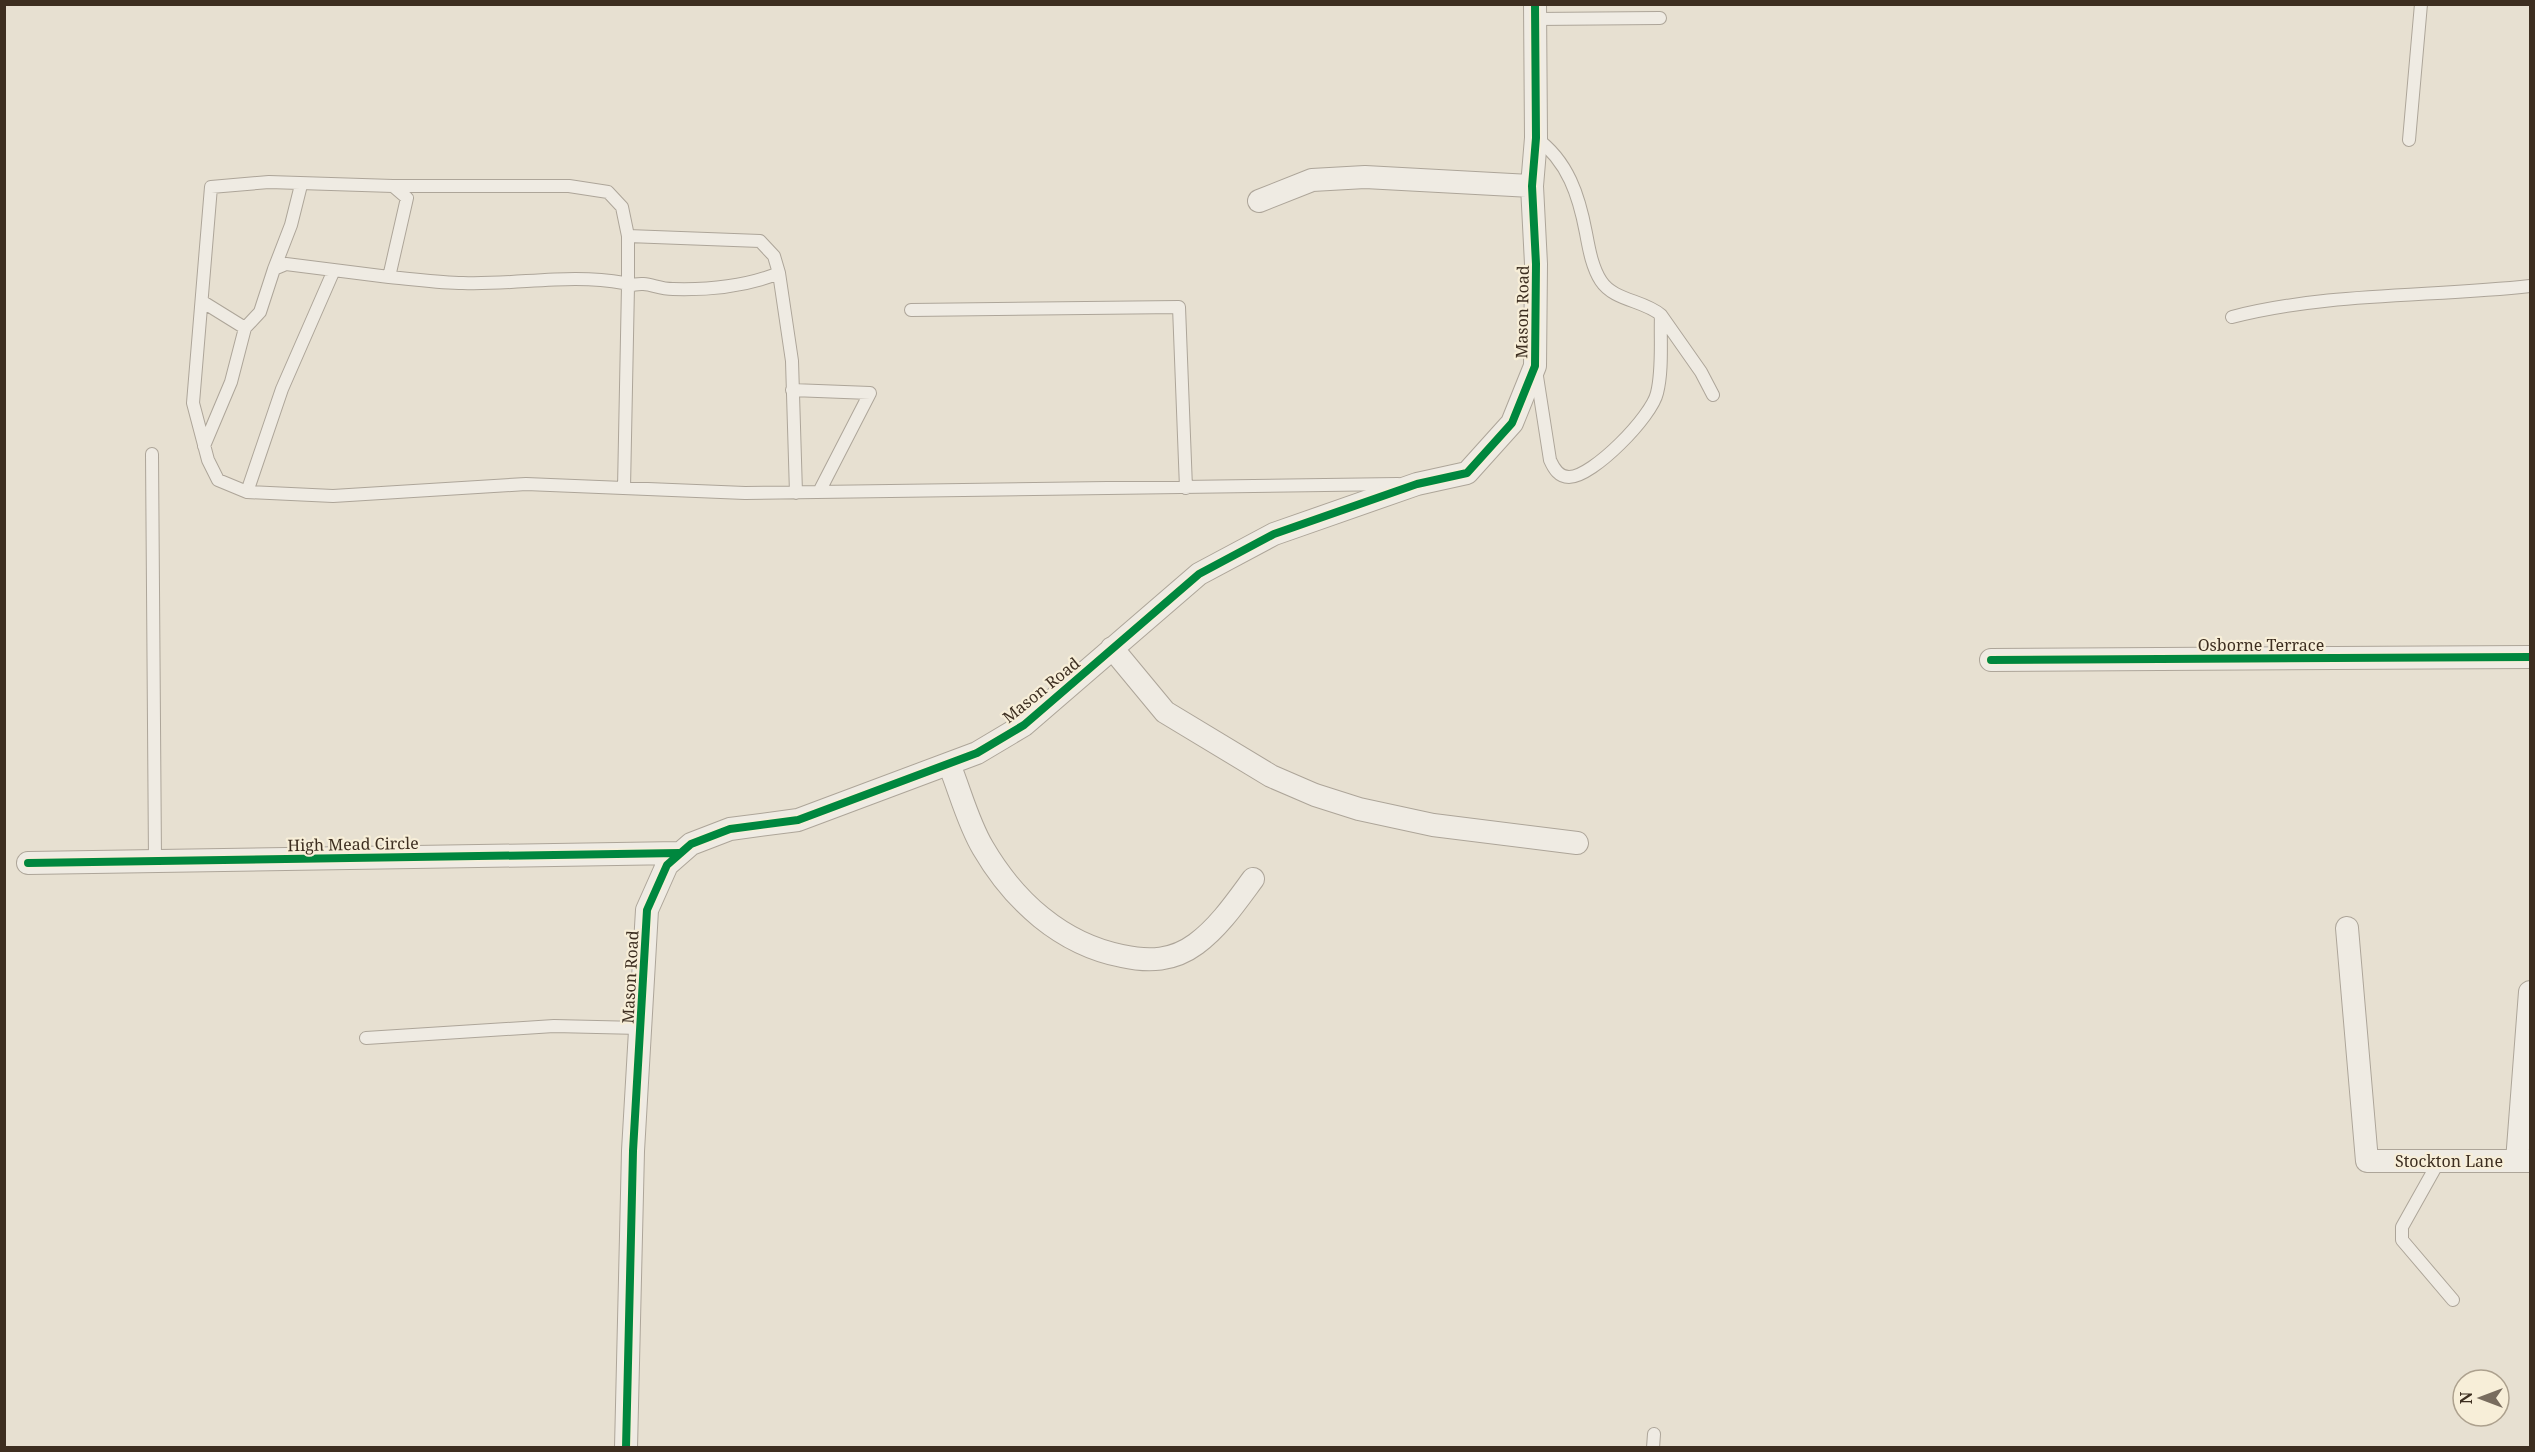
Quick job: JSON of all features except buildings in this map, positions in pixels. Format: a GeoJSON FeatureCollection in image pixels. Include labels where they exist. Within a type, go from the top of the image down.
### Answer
{"type":"FeatureCollection","features":[{"type":"Feature","properties":{"kind":"street","name":"Mason Road"},"geometry":{"type":"LineString","coordinates":[[626,1448],[633,1151],[647,910],[667,865],[691,844],[730,829],[798,820],[977,753],[1024,724],[1199,574],[1274,534],[1417,484],[1467,473],[1512,423],[1535,366],[1536,264],[1532,186],[1536,138],[1535,12]]}},
{"type":"Feature","properties":{"kind":"street"},"geometry":{"type":"LineString","coordinates":[[1259,201],[1312,180],[1365,177],[1532,186]]}},
{"type":"Feature","properties":{"kind":"street"},"geometry":{"type":"LineString","coordinates":[[1112,648],[1165,712],[1272,776],[1315,795],[1359,809],[1433,825],[1577,843]]}},
{"type":"Feature","properties":{"kind":"street","name":"Osborne Terrace"},"geometry":{"type":"LineString","coordinates":[[1991,660],[2530,657]]}},
{"type":"Feature","properties":{"kind":"street"},"geometry":{"type":"LineString","coordinates":[[949,764],[982,847],[1016,896],[1053,927],[1097,951],[1142,960],[1170,958],[1202,938],[1222,919],[1253,879]]}},
{"type":"Feature","properties":{"kind":"street","name":"High Mead Circle"},"geometry":{"type":"LineString","coordinates":[[28,863],[679,853]]}},
{"type":"Feature","properties":{"kind":"street","name":"Stockton Lane"},"geometry":{"type":"LineString","coordinates":[[2347,928],[2367,1161],[2524,1161]]}},
{"type":"Feature","properties":{"kind":"street"},"geometry":{"type":"LineString","coordinates":[[2524,1161],[2530,992]]}},
{"type":"Feature","properties":{"kind":"lane"},"geometry":{"type":"LineString","coordinates":[[2409,140],[2421,4]]}},
{"type":"Feature","properties":{"kind":"lane"},"geometry":{"type":"LineString","coordinates":[[1535,12],[1660,18]]}},
{"type":"Feature","properties":{"kind":"lane"},"geometry":{"type":"LineString","coordinates":[[1536,138],[1554,153],[1574,185],[1590,250],[1602,282],[1618,295],[1639,302],[1661,315],[1701,372],[1713,395]]}},
{"type":"Feature","properties":{"kind":"lane"},"geometry":{"type":"LineString","coordinates":[[624,488],[628,236],[622,207],[608,192],[569,186],[301,185],[269,182],[211,187],[193,403],[204,446],[218,480],[247,492],[333,496],[526,484],[688,492],[796,493],[1417,484]]}},
{"type":"Feature","properties":{"kind":"lane"},"geometry":{"type":"LineString","coordinates":[[204,446],[231,382],[245,328],[260,312],[291,225],[301,185]]}},
{"type":"Feature","properties":{"kind":"lane"},"geometry":{"type":"LineString","coordinates":[[389,277],[407,198],[393,186]]}},
{"type":"Feature","properties":{"kind":"lane"},"geometry":{"type":"LineString","coordinates":[[628,236],[760,241],[774,256],[779,273],[792,361],[796,493]]}},
{"type":"Feature","properties":{"kind":"lane"},"geometry":{"type":"LineString","coordinates":[[274,269],[286,264],[389,277],[464,283],[569,277],[596,278],[624,283],[628,286],[641,282],[671,290],[758,282],[779,273]]}},
{"type":"Feature","properties":{"kind":"lane"},"geometry":{"type":"LineString","coordinates":[[247,492],[282,389],[334,270]]}},
{"type":"Feature","properties":{"kind":"lane"},"geometry":{"type":"LineString","coordinates":[[2232,317],[2265,308],[2314,301],[2462,294],[2530,286]]}},
{"type":"Feature","properties":{"kind":"lane"},"geometry":{"type":"LineString","coordinates":[[203,302],[245,328]]}},
{"type":"Feature","properties":{"kind":"lane"},"geometry":{"type":"LineString","coordinates":[[911,310],[1179,307],[1186,488]]}},
{"type":"Feature","properties":{"kind":"lane"},"geometry":{"type":"LineString","coordinates":[[1535,366],[1550,460],[1554,470],[1570,477],[1584,473],[1613,449],[1649,412],[1657,394],[1661,315]]}},
{"type":"Feature","properties":{"kind":"lane"},"geometry":{"type":"LineString","coordinates":[[792,390],[870,393],[819,492]]}},
{"type":"Feature","properties":{"kind":"lane"},"geometry":{"type":"LineString","coordinates":[[152,454],[155,860]]}},
{"type":"Feature","properties":{"kind":"lane"},"geometry":{"type":"LineString","coordinates":[[366,1038],[554,1026],[640,1028]]}},
{"type":"Feature","properties":{"kind":"lane"},"geometry":{"type":"LineString","coordinates":[[2439,1161],[2402,1227],[2402,1240],[2454,1300]]}},
{"type":"Feature","properties":{"kind":"lane"},"geometry":{"type":"LineString","coordinates":[[1653,1448],[1654,1434]]}},
{"type":"Feature","properties":{"kind":"cycle path"},"geometry":{"type":"LineString","coordinates":[[626,1448],[633,1151],[647,910],[667,865],[691,844],[730,829],[798,820],[977,753],[1024,725],[1199,574],[1274,534],[1417,484],[1467,473],[1512,423],[1535,366],[1536,264],[1532,186],[1536,138],[1535,4]]}},
{"type":"Feature","properties":{"kind":"cycle path"},"geometry":{"type":"LineString","coordinates":[[1991,660],[2530,657]]}},
{"type":"Feature","properties":{"kind":"cycle path"},"geometry":{"type":"LineString","coordinates":[[28,863],[679,853]]}}]}
